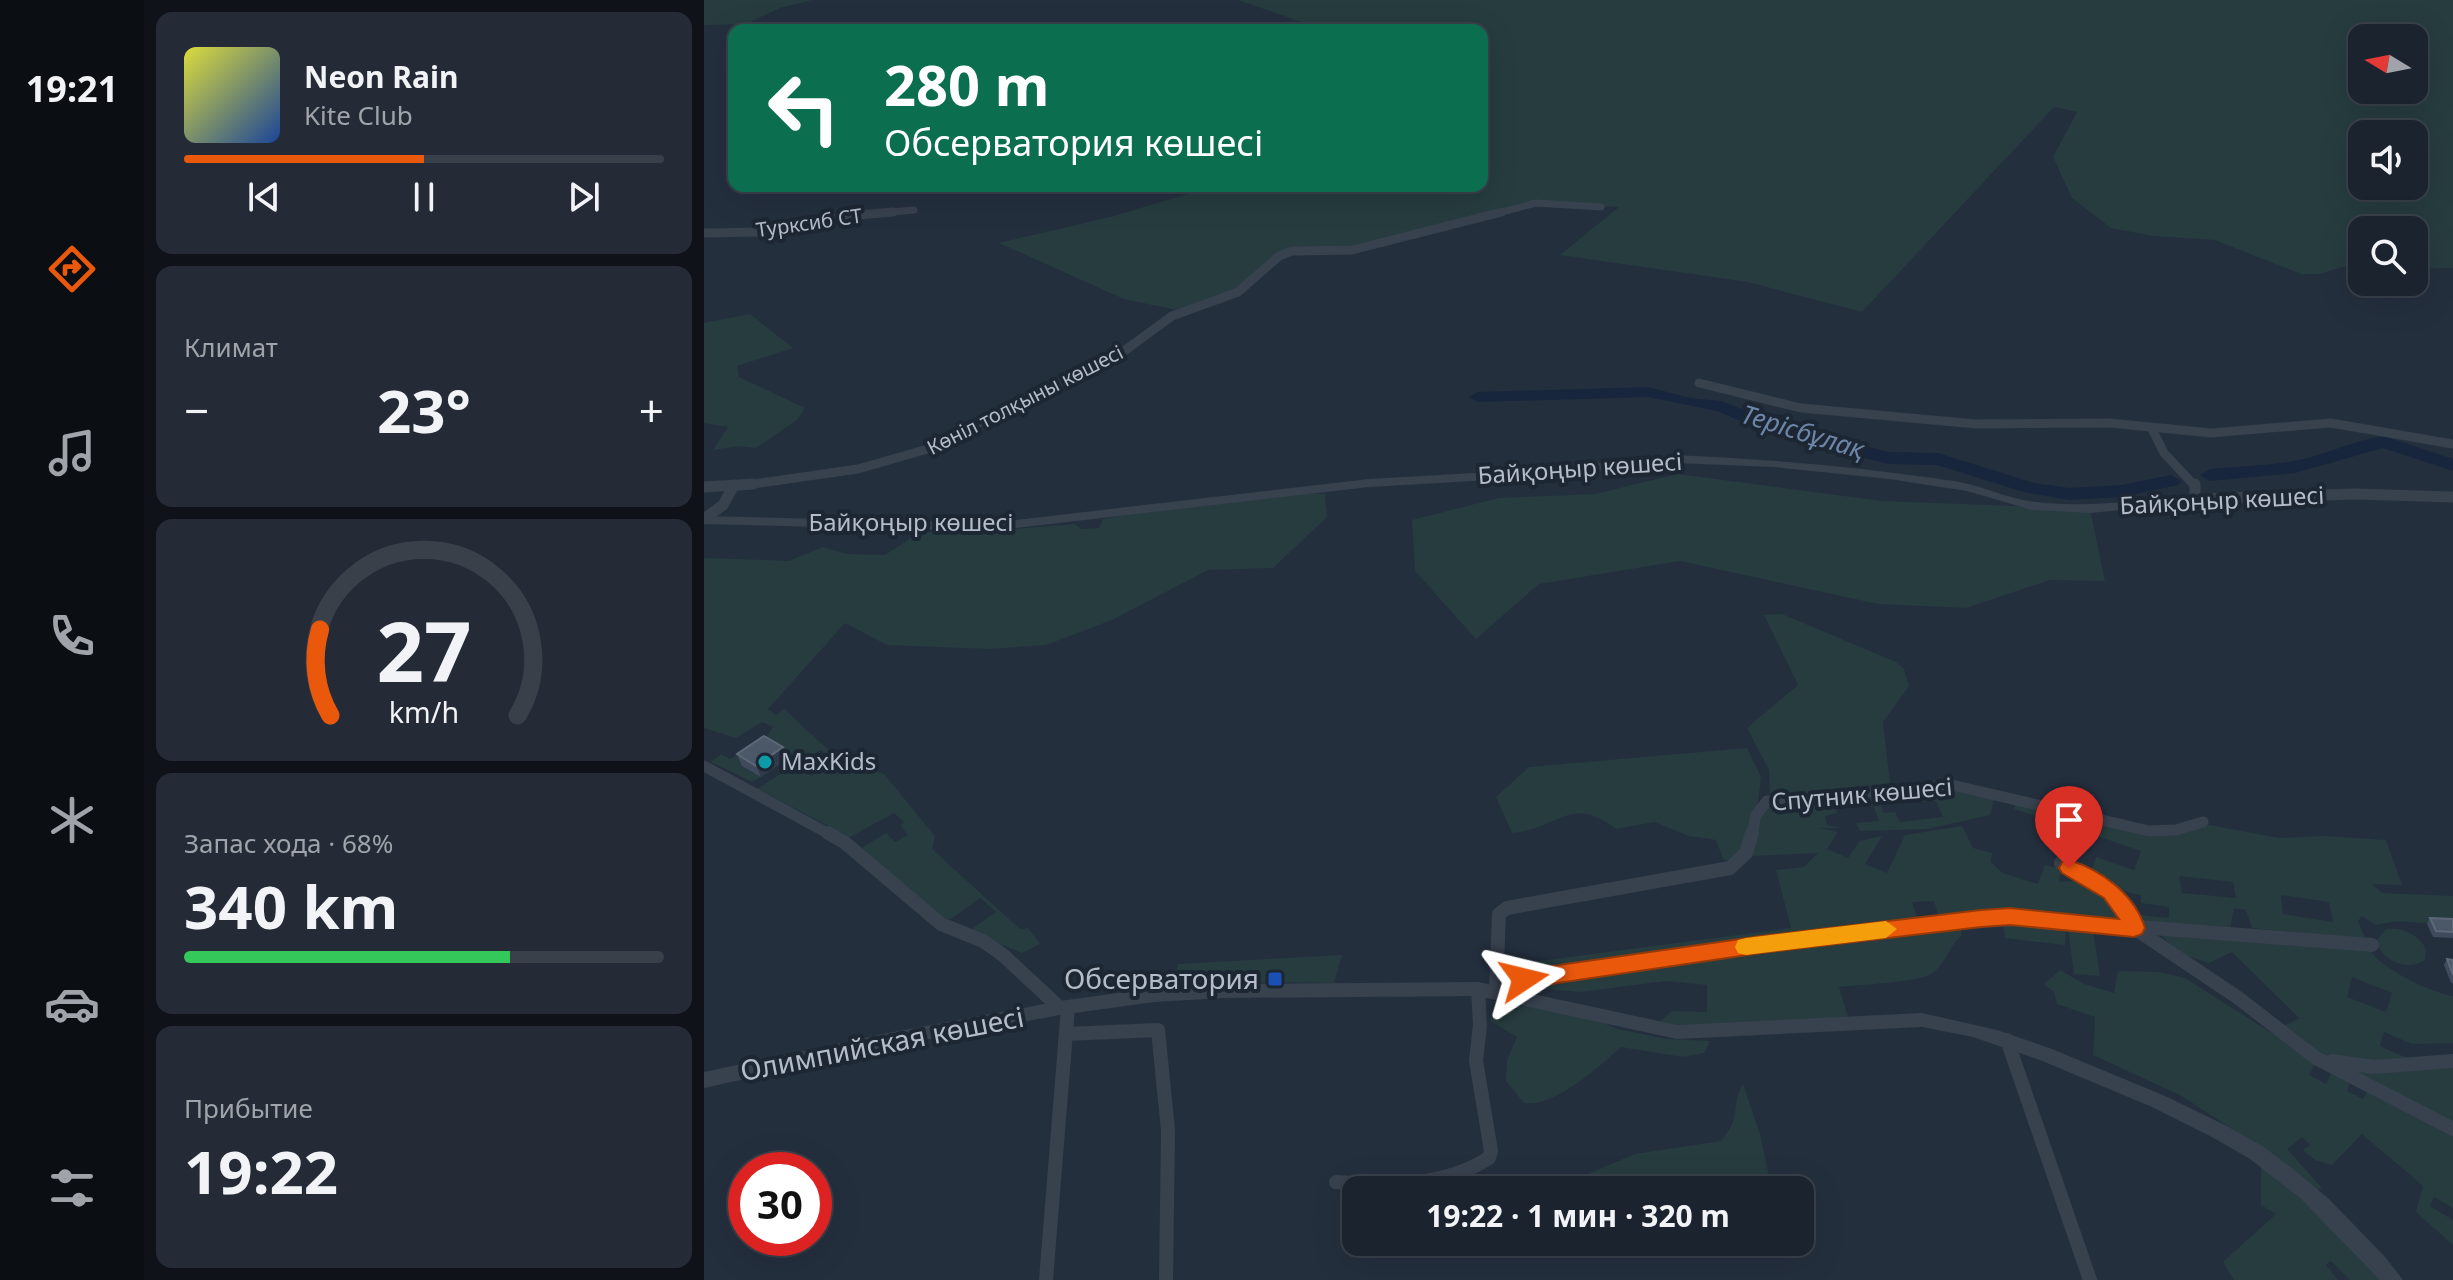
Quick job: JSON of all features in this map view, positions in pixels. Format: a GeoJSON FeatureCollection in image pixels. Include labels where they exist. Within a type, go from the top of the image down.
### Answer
{"type":"FeatureCollection","features":[{"type":"Feature","properties":{"kind":"street","name":"Көніл толқыны көшесі"},"geometry":{"type":"LineString","coordinates":[[710,487],[733,487],[858,469],[945,444],[999,411],[1116,357],[1172,316],[1238,292],[1279,256],[1292,251],[1352,250],[1536,203],[1601,207]]}},
{"type":"Feature","properties":{"kind":"street","name":"Турксиб СТ"},"geometry":{"type":"LineString","coordinates":[[704,233],[769,232],[846,216],[914,210]]}},
{"type":"Feature","properties":{"kind":"street"},"geometry":{"type":"LineString","coordinates":[[1699,383],[1801,408],[1976,424],[2110,423],[2152,429],[2255,432],[2331,423],[2453,444]]}},
{"type":"Feature","properties":{"kind":"street"},"geometry":{"type":"LineString","coordinates":[[2152,429],[2164,453],[2195,483],[2195,499]]}},
{"type":"Feature","properties":{"kind":"street","name":"Байқоңыр көшесі"},"geometry":{"type":"LineString","coordinates":[[704,520],[990,527],[1369,483],[1543,473],[1674,459],[1774,463],[1889,475],[1968,487],[2032,506],[2090,509],[2195,499],[2354,494],[2453,497]]}},
{"type":"Feature","properties":{"kind":"street"},"geometry":{"type":"LineString","coordinates":[[704,480],[710,487]]}},
{"type":"Feature","properties":{"kind":"street"},"geometry":{"type":"LineString","coordinates":[[704,520],[723,505],[733,487]]}},
{"type":"Feature","properties":{"kind":"street","name":"Олимпийская көшесі"},"geometry":{"type":"LineString","coordinates":[[704,766],[741,783],[844,842],[941,924],[983,941],[1064,1008]]}},
{"type":"Feature","properties":{"kind":"street","name":"Спутник көшесі"},"geometry":{"type":"LineString","coordinates":[[1487,990],[1499,914],[1507,908],[1730,868],[1747,855],[1757,809],[1767,801],[1952,785],[2149,831],[2176,830],[2203,822]]}},
{"type":"Feature","properties":{"kind":"street"},"geometry":{"type":"LineString","coordinates":[[2061,863],[2112,893],[2127,911],[2134,928],[2237,997],[2316,1058],[2453,1129]]}},
{"type":"Feature","properties":{"kind":"street"},"geometry":{"type":"LineString","coordinates":[[1336,1182],[1398,1186],[1423,1182],[1489,1158],[1491,1151],[1476,1061],[1487,990],[1540,974],[1981,918],[2010,917],[2372,945]]}},
{"type":"Feature","properties":{"kind":"street","name":"Олимпийская көшесі"},"geometry":{"type":"LineString","coordinates":[[704,1080],[888,1040],[1064,1008],[1224,991],[1487,990],[1636,1026],[1677,1032],[1922,1020],[1960,1025],[2007,1040],[2170,1106],[2272,1164],[2334,1216],[2393,1280]]}},
{"type":"Feature","properties":{"kind":"street"},"geometry":{"type":"LineString","coordinates":[[1046,1280],[1066,1034],[1064,1008]]}},
{"type":"Feature","properties":{"kind":"street"},"geometry":{"type":"LineString","coordinates":[[1066,1034],[1158,1030],[1168,1130],[1166,1280]]}},
{"type":"Feature","properties":{"kind":"street"},"geometry":{"type":"LineString","coordinates":[[2007,1040],[2090,1280]]}},
{"type":"Feature","properties":{"kind":"street"},"geometry":{"type":"LineString","coordinates":[[2316,1058],[2374,1067],[2453,1061]]}},
{"type":"Feature","properties":{"kind":"green space"},"geometry":{"type":"Polygon","coordinates":[[[704,0],[812,0],[780,8],[746,24],[704,25],[704,0]]]}},
{"type":"Feature","properties":{"kind":"green space"},"geometry":{"type":"Polygon","coordinates":[[[1239,0],[2453,0],[2453,268],[2428,269],[2428,216],[2348,216],[2348,265],[2320,274],[2301,274],[2215,240],[2153,236],[2111,228],[2072,198],[2053,157],[2077,112],[2054,107],[1862,312],[1748,282],[1560,255],[1619,207],[1536,203],[1337,252],[1292,251],[1251,284],[1186,312],[1124,299],[999,243],[1110,217],[1195,192],[1488,192],[1488,24],[1306,24],[1239,0]]]}},
{"type":"Feature","properties":{"kind":"green space"},"geometry":{"type":"Polygon","coordinates":[[[750,314],[793,348],[737,366],[739,377],[805,408],[797,420],[756,448],[739,446],[713,450],[728,427],[704,423],[704,323],[750,314]]]}},
{"type":"Feature","properties":{"kind":"green space"},"geometry":{"type":"Polygon","coordinates":[[[1678,474],[1882,501],[2090,509],[2105,581],[2050,580],[1966,608],[1878,604],[1680,561],[1539,584],[1476,639],[1415,571],[1412,520],[1499,498],[1595,494],[1678,474]]]}},
{"type":"Feature","properties":{"kind":"green space"},"geometry":{"type":"Polygon","coordinates":[[[1259,492],[1325,494],[1327,517],[1273,568],[1208,570],[1112,620],[1046,645],[988,649],[887,645],[845,623],[768,709],[776,715],[784,709],[834,755],[884,774],[935,836],[932,849],[1020,929],[1028,928],[1040,944],[1022,953],[973,933],[973,928],[996,912],[980,898],[951,919],[938,917],[861,848],[886,833],[895,842],[908,835],[900,825],[904,822],[894,813],[850,837],[757,789],[796,764],[811,776],[835,761],[821,750],[810,756],[803,752],[788,758],[742,765],[761,777],[752,782],[711,762],[721,754],[730,759],[767,736],[773,727],[762,722],[736,738],[704,728],[704,558],[789,561],[823,547],[847,554],[885,555],[920,532],[965,533],[1075,524],[1081,529],[1099,528],[1103,519],[1136,513],[1144,505],[1259,492]]]}},
{"type":"Feature","properties":{"kind":"green space"},"geometry":{"type":"Polygon","coordinates":[[[1782,614],[1896,662],[1904,669],[1909,686],[1883,722],[1890,783],[1770,796],[1769,770],[1747,728],[1798,685],[1764,615],[1782,614]]]}},
{"type":"Feature","properties":{"kind":"green space"},"geometry":{"type":"Polygon","coordinates":[[[1747,748],[1761,777],[1757,809],[1737,865],[1723,859],[1716,840],[1689,836],[1654,822],[1616,829],[1601,819],[1576,814],[1512,833],[1496,797],[1529,767],[1747,748]]]}},
{"type":"Feature","properties":{"kind":"green space"},"geometry":{"type":"Polygon","coordinates":[[[1933,787],[1995,796],[1990,815],[1927,829],[1860,831],[1856,823],[1879,821],[1873,805],[1836,808],[1837,813],[1825,816],[1827,825],[1841,828],[1819,828],[1838,832],[1827,849],[1848,858],[1860,841],[1882,836],[1865,864],[1887,873],[1905,835],[1962,826],[1973,848],[1992,853],[1991,862],[2002,873],[2038,884],[2045,865],[2061,869],[2059,882],[2093,879],[2116,903],[2128,925],[1993,912],[1938,915],[1934,901],[1912,902],[1921,929],[1961,923],[1961,936],[1939,967],[1929,975],[1839,987],[1848,1017],[1685,1027],[1660,1022],[1671,1011],[1707,1012],[1707,985],[1666,981],[1580,992],[1547,989],[1547,971],[1518,975],[1517,964],[1791,928],[1776,870],[1804,867],[1818,853],[1750,856],[1764,808],[1876,792],[1884,813],[1895,812],[1900,822],[1943,817],[1936,801],[1919,802],[1915,789],[1933,787]]]}},
{"type":"Feature","properties":{"kind":"green space"},"geometry":{"type":"Polygon","coordinates":[[[2017,801],[2059,810],[2055,822],[2062,824],[2060,830],[2073,833],[2078,816],[2115,827],[2210,825],[2279,838],[2325,836],[2386,840],[2402,885],[2372,884],[2382,893],[2453,896],[2453,925],[2396,921],[2376,925],[2362,916],[2358,921],[2366,940],[2252,928],[2246,910],[2234,908],[2230,929],[2142,925],[2140,915],[2169,918],[2169,907],[2141,903],[2141,895],[2121,889],[2092,871],[2096,857],[2134,870],[2141,851],[2091,834],[2088,838],[2074,834],[2071,840],[2042,831],[2046,819],[2014,809],[2017,801]],[[2179,876],[2182,893],[2236,898],[2233,882],[2179,876]],[[2281,895],[2283,914],[2333,922],[2329,902],[2281,895]]]}},
{"type":"Feature","properties":{"kind":"green space"},"geometry":{"type":"Polygon","coordinates":[[[2003,921],[2066,925],[2065,945],[2005,938],[2003,921]]]}},
{"type":"Feature","properties":{"kind":"green space"},"geometry":{"type":"Polygon","coordinates":[[[2068,928],[2093,930],[2100,976],[2074,974],[2068,928]]]}},
{"type":"Feature","properties":{"kind":"green space"},"geometry":{"type":"Polygon","coordinates":[[[2386,929],[2404,930],[2414,936],[2426,949],[2425,960],[2403,965],[2389,959],[2376,941],[2386,929]]]}},
{"type":"Feature","properties":{"kind":"green space"},"geometry":{"type":"Polygon","coordinates":[[[2159,933],[2369,948],[2383,963],[2406,978],[2453,996],[2453,1043],[2412,1044],[2384,1032],[2380,1046],[2407,1058],[2402,1062],[2327,1058],[2282,1027],[2299,1018],[2232,952],[2209,963],[2179,953],[2159,933]],[[2352,977],[2347,997],[2386,1012],[2392,993],[2352,977]]]}},
{"type":"Feature","properties":{"kind":"green space"},"geometry":{"type":"Polygon","coordinates":[[[1342,955],[1334,983],[1248,982],[1173,987],[1178,964],[1342,955]]]}},
{"type":"Feature","properties":{"kind":"green space"},"geometry":{"type":"Polygon","coordinates":[[[2060,970],[2084,984],[2114,993],[2118,971],[2159,972],[2185,978],[2316,1061],[2309,1075],[2326,1084],[2333,1070],[2352,1078],[2347,1091],[2363,1099],[2369,1087],[2453,1132],[2453,1208],[2434,1197],[2430,1206],[2453,1220],[2453,1245],[2416,1212],[2423,1186],[2362,1134],[2332,1165],[2315,1160],[2303,1150],[2310,1145],[2302,1137],[2287,1149],[2322,1188],[2315,1191],[2275,1157],[2180,1095],[2093,1055],[2095,1017],[2057,1004],[2054,992],[2044,984],[2060,970]]]}},
{"type":"Feature","properties":{"kind":"green space"},"geometry":{"type":"Polygon","coordinates":[[[1516,1004],[1582,1014],[1618,1029],[1667,1039],[1710,1041],[1704,1053],[1683,1057],[1621,1047],[1589,1075],[1562,1093],[1536,1103],[1524,1103],[1506,1081],[1507,1060],[1517,1037],[1490,1021],[1492,1016],[1516,1004]]]}},
{"type":"Feature","properties":{"kind":"green space"},"geometry":{"type":"Polygon","coordinates":[[[2453,1061],[2453,1129],[2339,1064],[2453,1061]]]}},
{"type":"Feature","properties":{"kind":"green space"},"geometry":{"type":"Polygon","coordinates":[[[1743,1084],[1760,1134],[1769,1176],[1583,1176],[1635,1154],[1721,1141],[1732,1124],[1743,1084]]]}},
{"type":"Feature","properties":{"kind":"green space"},"geometry":{"type":"Polygon","coordinates":[[[2261,1162],[2388,1280],[2350,1280],[2331,1261],[2326,1265],[2338,1280],[2234,1280],[2223,1262],[2276,1214],[2261,1205],[2261,1162]]]}},
{"type":"Feature","properties":{"kind":"building"},"geometry":{"type":"Polygon","coordinates":[[[764,736],[783,747],[756,766],[737,754],[764,736]]]}},
{"type":"Feature","properties":{"kind":"building"},"geometry":{"type":"Polygon","coordinates":[[[2430,918],[2453,919],[2453,932],[2436,931],[2430,918]]]}},
{"type":"Feature","properties":{"kind":"building"},"geometry":{"type":"Polygon","coordinates":[[[2447,959],[2453,960],[2453,975],[2447,959]]]}},
{"type":"Feature","properties":{"kind":"waterway","name":"Терісбұлақ"},"geometry":{"type":"LineString","coordinates":[[1478,397],[1648,392],[1690,403],[1721,406],[1743,416],[1776,419],[1789,430],[1809,438],[1836,442],[1888,458],[1938,459],[2031,488],[2069,494],[2122,491],[2171,481]]}},
{"type":"Feature","properties":{"kind":"waterway","name":"Терісбұлақ"},"geometry":{"type":"LineString","coordinates":[[2210,475],[2295,467],[2347,454],[2366,444],[2384,442],[2453,465]]}},
{"type":"Feature","properties":{"kind":"slow traffic"},"geometry":{"type":"LineString","coordinates":[[1746,947],[1886,929]]}},
{"type":"Feature","properties":{"kind":"place","name":"MaxKids"},"geometry":{"type":"Point","coordinates":[765,762]}},
{"type":"Feature","properties":{"kind":"place","name":"Обсерватория"},"geometry":{"type":"Point","coordinates":[1275,979]}},
{"type":"Feature","properties":{"kind":"route"},"geometry":{"type":"LineString","coordinates":[[1524,979],[1540,974],[1609,968],[1761,944],[1981,918],[2010,917],[2134,928],[2131,918],[2112,893],[2102,884],[2069,868]]}}]}
